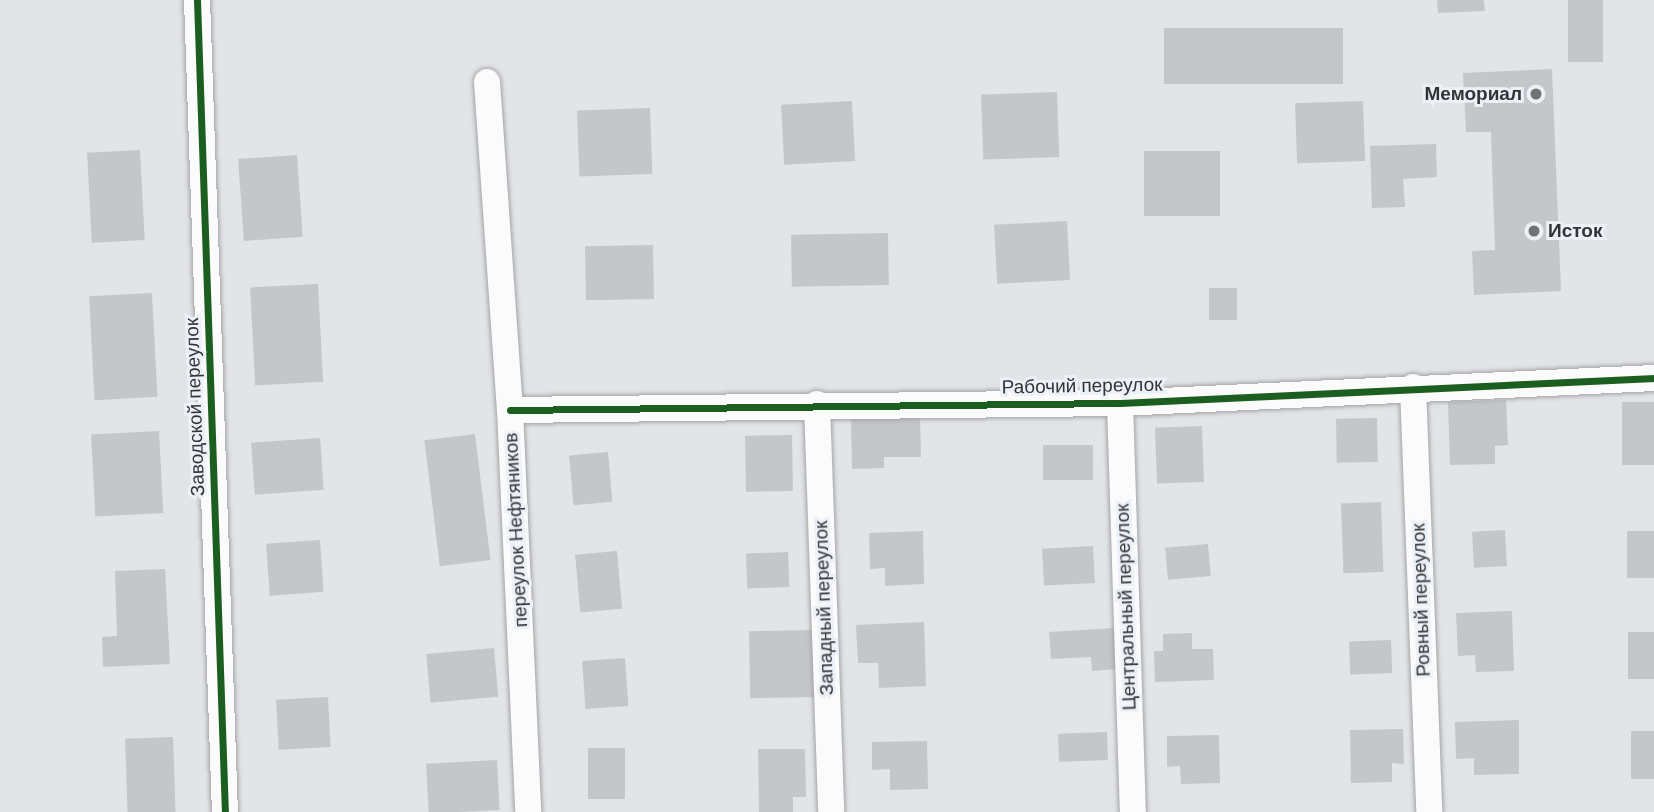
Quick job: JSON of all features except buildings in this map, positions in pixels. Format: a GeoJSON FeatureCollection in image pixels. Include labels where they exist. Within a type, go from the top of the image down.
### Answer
{"type":"FeatureCollection","features":[{"type":"Feature","properties":{"kind":"street","name":"Заводской переулок"},"geometry":{"type":"LineString","coordinates":[[197,0],[225,812]]}},
{"type":"Feature","properties":{"kind":"street","name":"переулок Нефтяников"},"geometry":{"type":"LineString","coordinates":[[487,82],[510,410],[528,812]]}},
{"type":"Feature","properties":{"kind":"street","name":"Рабочий переулок"},"geometry":{"type":"LineString","coordinates":[[510,410],[817,404],[1120,403],[1413,387],[1654,378]]}},
{"type":"Feature","properties":{"kind":"street","name":"Ровный переулок"},"geometry":{"type":"LineString","coordinates":[[1413,387],[1429,812]]}},
{"type":"Feature","properties":{"kind":"street","name":"Центральный переулок"},"geometry":{"type":"LineString","coordinates":[[1120,403],[1133,812]]}},
{"type":"Feature","properties":{"kind":"street","name":"Западный переулок"},"geometry":{"type":"LineString","coordinates":[[817,404],[831,812]]}},
{"type":"Feature","properties":{"kind":"cycle path"},"geometry":{"type":"LineString","coordinates":[[197,0],[225,812]]}},
{"type":"Feature","properties":{"kind":"cycle path"},"geometry":{"type":"LineString","coordinates":[[510,410],[1120,403],[1654,378]]}},
{"type":"Feature","properties":{"kind":"place","name":"Мемориал"},"geometry":{"type":"Point","coordinates":[1536,94]}},
{"type":"Feature","properties":{"kind":"place","name":"Исток"},"geometry":{"type":"Point","coordinates":[1534,231]}}]}
